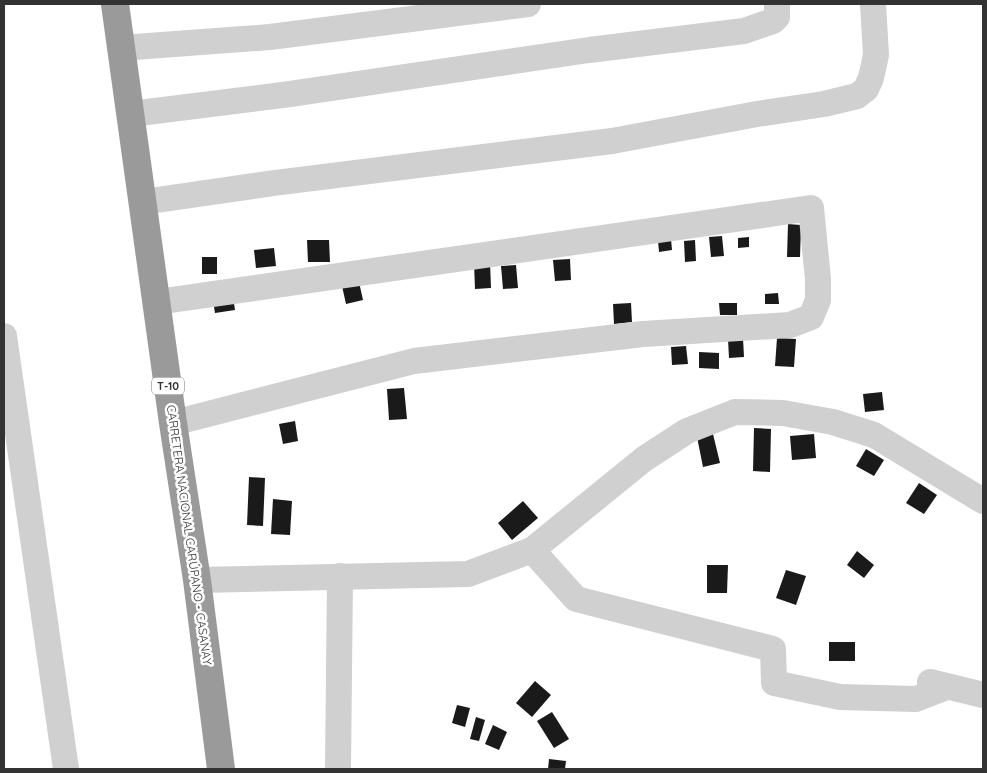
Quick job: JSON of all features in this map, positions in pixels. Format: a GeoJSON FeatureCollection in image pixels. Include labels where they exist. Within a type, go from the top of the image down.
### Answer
{"type":"FeatureCollection","features":[{"type":"Feature","properties":{"kind":"highway","name":"CARRETERA NACIONAL CARÚPANO - CASANAY"},"geometry":{"type":"LineString","coordinates":[[115,4],[173,423],[197,580],[221,769]]}},
{"type":"Feature","properties":{"kind":"street"},"geometry":{"type":"LineString","coordinates":[[121,48],[270,37],[528,4]]}},
{"type":"Feature","properties":{"kind":"street"},"geometry":{"type":"LineString","coordinates":[[130,114],[318,90],[589,50],[744,31],[773,21],[777,16],[777,4]]}},
{"type":"Feature","properties":{"kind":"street"},"geometry":{"type":"LineString","coordinates":[[143,202],[274,183],[612,141],[757,114],[824,104],[856,96],[866,89],[871,78],[876,55],[873,4]]}},
{"type":"Feature","properties":{"kind":"street"},"geometry":{"type":"LineString","coordinates":[[157,302],[811,208],[818,279],[818,300],[811,317],[790,325],[643,334],[414,361],[173,423]]}},
{"type":"Feature","properties":{"kind":"street"},"geometry":{"type":"LineString","coordinates":[[4,336],[38,585],[66,769]]}},
{"type":"Feature","properties":{"kind":"street"},"geometry":{"type":"LineString","coordinates":[[197,580],[468,574],[532,550],[644,459],[688,431],[735,412],[783,413],[833,422],[874,435],[983,501]]}},
{"type":"Feature","properties":{"kind":"street"},"geometry":{"type":"LineString","coordinates":[[532,550],[576,600],[773,649],[774,683],[840,697],[916,699],[947,686]]}},
{"type":"Feature","properties":{"kind":"street"},"geometry":{"type":"LineString","coordinates":[[338,769],[340,576]]}},
{"type":"Feature","properties":{"kind":"street"},"geometry":{"type":"LineString","coordinates":[[922,680],[983,695]]}},
{"type":"Feature","properties":{"kind":"building"},"geometry":{"type":"Polygon","coordinates":[[[788,224],[801,225],[800,257],[787,257],[788,224]]]}},
{"type":"Feature","properties":{"kind":"building"},"geometry":{"type":"Polygon","coordinates":[[[722,236],[724,256],[711,257],[709,237],[722,236]]]}},
{"type":"Feature","properties":{"kind":"building"},"geometry":{"type":"Polygon","coordinates":[[[749,237],[749,247],[738,248],[738,238],[749,237]]]}},
{"type":"Feature","properties":{"kind":"building"},"geometry":{"type":"Polygon","coordinates":[[[671,239],[672,250],[659,252],[658,241],[671,239]]]}},
{"type":"Feature","properties":{"kind":"building"},"geometry":{"type":"Polygon","coordinates":[[[307,240],[329,240],[330,262],[308,262],[307,240]]]}},
{"type":"Feature","properties":{"kind":"building"},"geometry":{"type":"Polygon","coordinates":[[[695,240],[696,261],[685,262],[684,241],[695,240]]]}},
{"type":"Feature","properties":{"kind":"building"},"geometry":{"type":"Polygon","coordinates":[[[274,248],[276,266],[256,268],[254,250],[274,248]]]}},
{"type":"Feature","properties":{"kind":"building"},"geometry":{"type":"Polygon","coordinates":[[[202,257],[217,257],[217,274],[202,274],[202,257]]]}},
{"type":"Feature","properties":{"kind":"building"},"geometry":{"type":"Polygon","coordinates":[[[570,259],[571,280],[555,281],[553,260],[570,259]]]}},
{"type":"Feature","properties":{"kind":"building"},"geometry":{"type":"Polygon","coordinates":[[[490,262],[491,288],[475,289],[474,263],[490,262]]]}},
{"type":"Feature","properties":{"kind":"building"},"geometry":{"type":"Polygon","coordinates":[[[516,265],[518,288],[503,289],[501,266],[516,265]]]}},
{"type":"Feature","properties":{"kind":"building"},"geometry":{"type":"Polygon","coordinates":[[[359,282],[363,300],[346,304],[342,286],[359,282]]]}},
{"type":"Feature","properties":{"kind":"building"},"geometry":{"type":"Polygon","coordinates":[[[778,293],[779,304],[765,304],[765,294],[778,293]]]}},
{"type":"Feature","properties":{"kind":"building"},"geometry":{"type":"Polygon","coordinates":[[[233,297],[235,310],[215,313],[213,301],[233,297]]]}},
{"type":"Feature","properties":{"kind":"building"},"geometry":{"type":"Polygon","coordinates":[[[631,303],[632,322],[614,324],[613,304],[631,303]]]}},
{"type":"Feature","properties":{"kind":"building"},"geometry":{"type":"Polygon","coordinates":[[[719,303],[737,303],[737,315],[720,315],[719,303]]]}},
{"type":"Feature","properties":{"kind":"building"},"geometry":{"type":"Polygon","coordinates":[[[743,338],[744,357],[729,358],[728,339],[743,338]]]}},
{"type":"Feature","properties":{"kind":"building"},"geometry":{"type":"Polygon","coordinates":[[[777,338],[796,339],[794,367],[775,366],[777,338]]]}},
{"type":"Feature","properties":{"kind":"building"},"geometry":{"type":"Polygon","coordinates":[[[686,346],[688,364],[672,365],[671,347],[686,346]]]}},
{"type":"Feature","properties":{"kind":"building"},"geometry":{"type":"Polygon","coordinates":[[[699,352],[719,353],[719,369],[699,368],[699,352]]]}},
{"type":"Feature","properties":{"kind":"building"},"geometry":{"type":"Polygon","coordinates":[[[404,388],[407,419],[389,420],[387,389],[404,388]]]}},
{"type":"Feature","properties":{"kind":"building"},"geometry":{"type":"Polygon","coordinates":[[[882,392],[884,410],[865,412],[863,394],[882,392]]]}},
{"type":"Feature","properties":{"kind":"building"},"geometry":{"type":"Polygon","coordinates":[[[295,421],[298,441],[283,444],[279,424],[295,421]]]}},
{"type":"Feature","properties":{"kind":"building"},"geometry":{"type":"Polygon","coordinates":[[[754,428],[771,429],[770,472],[753,471],[754,428]]]}},
{"type":"Feature","properties":{"kind":"building"},"geometry":{"type":"Polygon","coordinates":[[[713,434],[720,463],[703,467],[697,437],[713,434]]]}},
{"type":"Feature","properties":{"kind":"building"},"geometry":{"type":"Polygon","coordinates":[[[814,434],[816,458],[792,460],[790,436],[814,434]]]}},
{"type":"Feature","properties":{"kind":"building"},"geometry":{"type":"Polygon","coordinates":[[[866,449],[884,460],[874,476],[856,466],[866,449]]]}},
{"type":"Feature","properties":{"kind":"building"},"geometry":{"type":"Polygon","coordinates":[[[249,477],[265,478],[263,526],[247,525],[249,477]]]}},
{"type":"Feature","properties":{"kind":"building"},"geometry":{"type":"Polygon","coordinates":[[[919,483],[937,495],[924,514],[906,503],[919,483]]]}},
{"type":"Feature","properties":{"kind":"building"},"geometry":{"type":"Polygon","coordinates":[[[273,499],[292,501],[290,535],[271,534],[273,499]]]}},
{"type":"Feature","properties":{"kind":"building"},"geometry":{"type":"Polygon","coordinates":[[[523,501],[538,518],[512,540],[498,523],[523,501]]]}},
{"type":"Feature","properties":{"kind":"building"},"geometry":{"type":"Polygon","coordinates":[[[857,551],[874,565],[864,578],[847,565],[857,551]]]}},
{"type":"Feature","properties":{"kind":"building"},"geometry":{"type":"Polygon","coordinates":[[[707,565],[728,565],[727,593],[707,593],[707,565]]]}},
{"type":"Feature","properties":{"kind":"building"},"geometry":{"type":"Polygon","coordinates":[[[786,570],[806,576],[796,605],[776,598],[786,570]]]}},
{"type":"Feature","properties":{"kind":"building"},"geometry":{"type":"Polygon","coordinates":[[[829,642],[855,642],[855,661],[829,661],[829,642]]]}},
{"type":"Feature","properties":{"kind":"building"},"geometry":{"type":"Polygon","coordinates":[[[535,681],[551,695],[532,717],[516,703],[535,681]]]}},
{"type":"Feature","properties":{"kind":"building"},"geometry":{"type":"Polygon","coordinates":[[[457,705],[470,708],[465,727],[452,723],[457,705]]]}},
{"type":"Feature","properties":{"kind":"building"},"geometry":{"type":"Polygon","coordinates":[[[552,712],[569,739],[554,748],[537,721],[552,712]]]}},
{"type":"Feature","properties":{"kind":"building"},"geometry":{"type":"Polygon","coordinates":[[[476,717],[485,720],[479,741],[470,739],[476,717]]]}},
{"type":"Feature","properties":{"kind":"building"},"geometry":{"type":"Polygon","coordinates":[[[493,725],[507,732],[499,750],[485,744],[493,725]]]}},
{"type":"Feature","properties":{"kind":"building"},"geometry":{"type":"Polygon","coordinates":[[[549,759],[566,761],[565,769],[548,769],[549,759]]]}}]}
